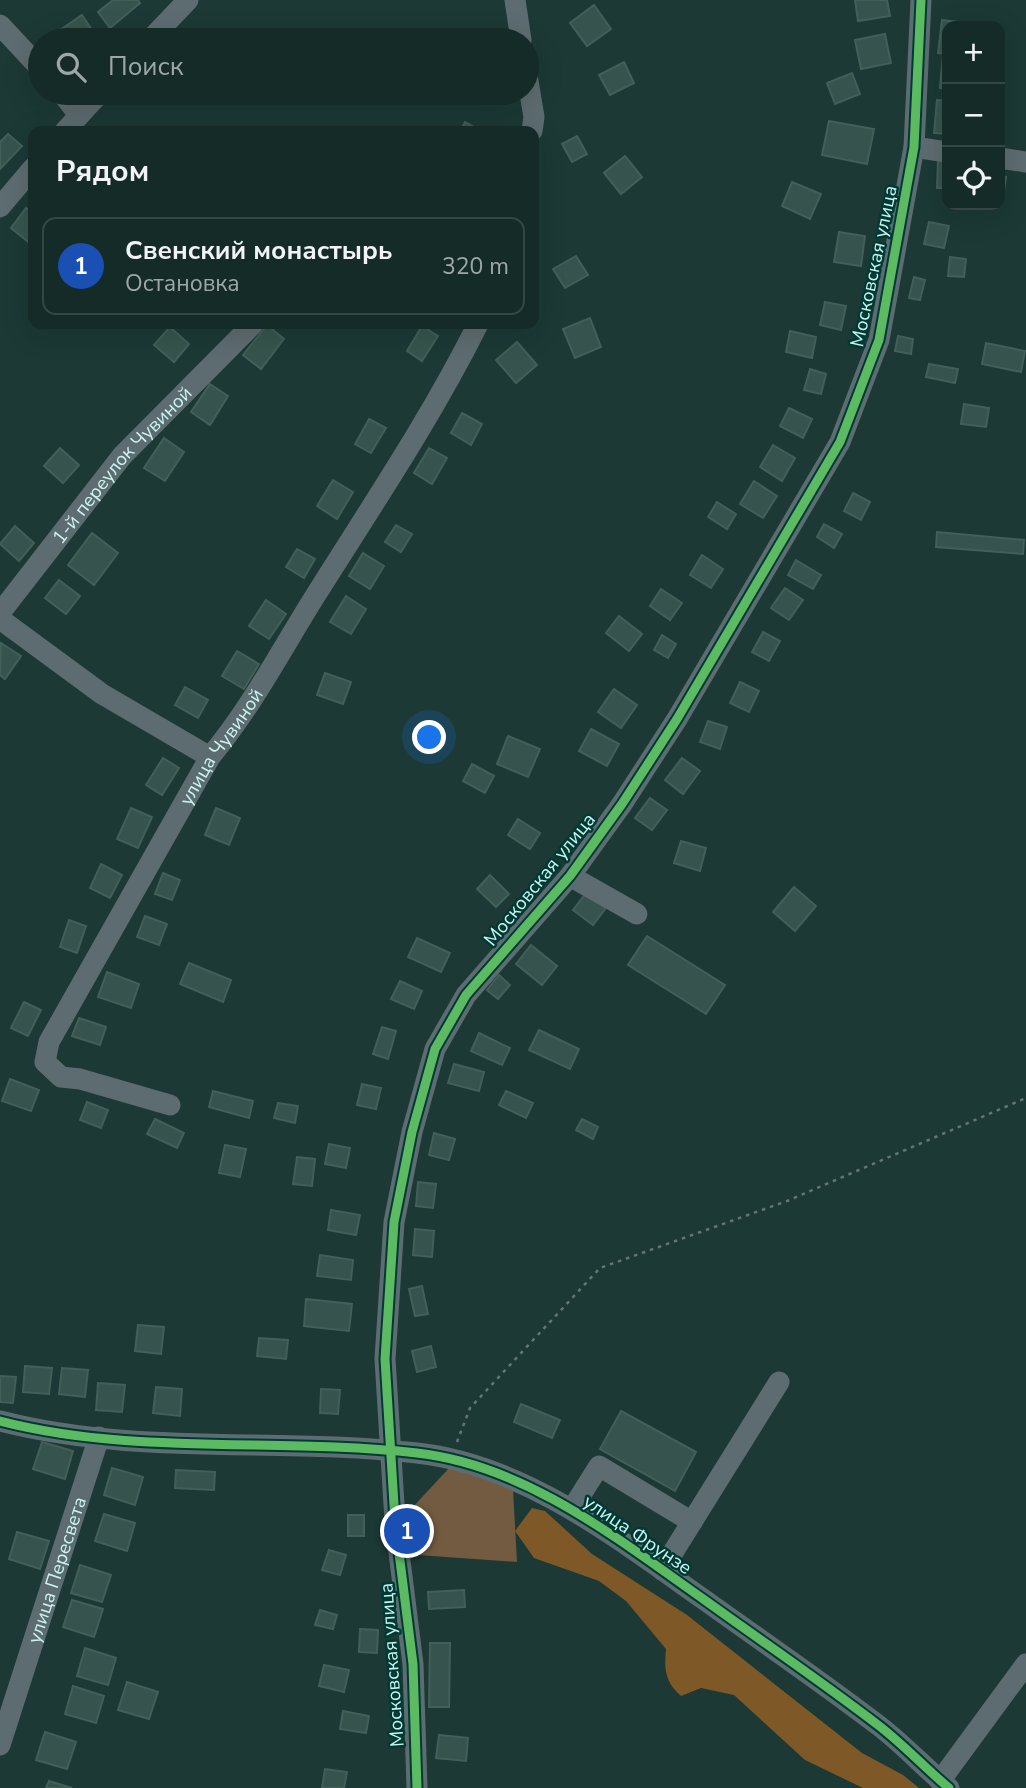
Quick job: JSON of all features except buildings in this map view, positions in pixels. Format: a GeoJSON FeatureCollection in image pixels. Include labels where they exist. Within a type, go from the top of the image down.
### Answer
{"type":"FeatureCollection","features":[{"type":"Feature","properties":{"kind":"street"},"geometry":{"type":"LineString","coordinates":[[161,28],[188,0]]}},
{"type":"Feature","properties":{"kind":"street"},"geometry":{"type":"LineString","coordinates":[[515,0],[519,28]]}},
{"type":"Feature","properties":{"kind":"street","name":"Московская улица"},"geometry":{"type":"LineString","coordinates":[[417,1788],[413,1664],[395,1521],[385,1359],[394,1222],[412,1132],[435,1049],[466,995],[570,876],[677,719],[840,442],[879,340],[914,147],[921,0]]}},
{"type":"Feature","properties":{"kind":"street"},"geometry":{"type":"LineString","coordinates":[[0,25],[28,55]]}},
{"type":"Feature","properties":{"kind":"street"},"geometry":{"type":"LineString","coordinates":[[71,105],[79,115]]}},
{"type":"Feature","properties":{"kind":"street"},"geometry":{"type":"LineString","coordinates":[[69,126],[89,105]]}},
{"type":"Feature","properties":{"kind":"street"},"geometry":{"type":"LineString","coordinates":[[532,105],[533,126]]}},
{"type":"Feature","properties":{"kind":"street"},"geometry":{"type":"LineString","coordinates":[[914,147],[942,151]]}},
{"type":"Feature","properties":{"kind":"street"},"geometry":{"type":"LineString","coordinates":[[1005,159],[1026,162]]}},
{"type":"Feature","properties":{"kind":"street"},"geometry":{"type":"LineString","coordinates":[[0,207],[28,175]]}},
{"type":"Feature","properties":{"kind":"street","name":"1-й переулок Чувиной"},"geometry":{"type":"LineString","coordinates":[[0,614],[122,456],[248,329]]}},
{"type":"Feature","properties":{"kind":"street","name":"улица Чувиной"},"geometry":{"type":"LineString","coordinates":[[170,1105],[80,1079],[61,1077],[50,1070],[45,1054],[74,994],[130,902],[210,757],[243,718],[316,594],[414,443],[475,329]]}},
{"type":"Feature","properties":{"kind":"street"},"geometry":{"type":"LineString","coordinates":[[0,619],[102,694],[210,757]]}},
{"type":"Feature","properties":{"kind":"street"},"geometry":{"type":"LineString","coordinates":[[570,876],[637,914]]}},
{"type":"Feature","properties":{"kind":"street"},"geometry":{"type":"LineString","coordinates":[[662,1570],[779,1382]]}},
{"type":"Feature","properties":{"kind":"street","name":"улица Фрунзе"},"geometry":{"type":"LineString","coordinates":[[0,1421],[30,1429],[99,1437],[269,1446],[329,1445],[392,1451],[450,1460],[531,1489],[598,1524],[880,1726],[945,1784]]}},
{"type":"Feature","properties":{"kind":"street","name":"улица Пересвета"},"geometry":{"type":"LineString","coordinates":[[0,1745],[6,1701],[99,1437]]}},
{"type":"Feature","properties":{"kind":"street"},"geometry":{"type":"LineString","coordinates":[[572,1509],[599,1466],[692,1522]]}},
{"type":"Feature","properties":{"kind":"street"},"geometry":{"type":"LineString","coordinates":[[945,1784],[1026,1664]]}},
{"type":"Feature","properties":{"kind":"path"},"geometry":{"type":"LineString","coordinates":[[450,1460],[470,1409],[600,1268],[787,1202],[932,1136],[1026,1098]]}},
{"type":"Feature","properties":{"kind":"shaded area"},"geometry":{"type":"Polygon","coordinates":[[[451,1466],[513,1489],[517,1562],[418,1555],[411,1509],[451,1466]]]}},
{"type":"Feature","properties":{"kind":"shaded area"},"geometry":{"type":"Polygon","coordinates":[[[532,1508],[545,1511],[592,1554],[687,1615],[862,1753],[903,1775],[919,1788],[863,1788],[805,1760],[734,1695],[701,1688],[681,1696],[667,1675],[666,1649],[626,1601],[599,1581],[534,1558],[515,1531],[532,1508]]]}},
{"type":"Feature","properties":{"kind":"cycle path"},"geometry":{"type":"LineString","coordinates":[[417,1788],[413,1664],[395,1521],[385,1359],[394,1222],[412,1132],[435,1049],[466,995],[570,876],[622,804],[677,719],[840,442],[879,340],[914,147],[921,0]]}},
{"type":"Feature","properties":{"kind":"cycle path"},"geometry":{"type":"LineString","coordinates":[[0,1421],[103,1439],[365,1448],[417,1453],[457,1460],[496,1473],[570,1509],[639,1554],[857,1709],[949,1788]]}},
{"type":"Feature","properties":{"kind":"place","name":"Свенский монастырь"},"geometry":{"type":"Point","coordinates":[407,1531]}}]}
